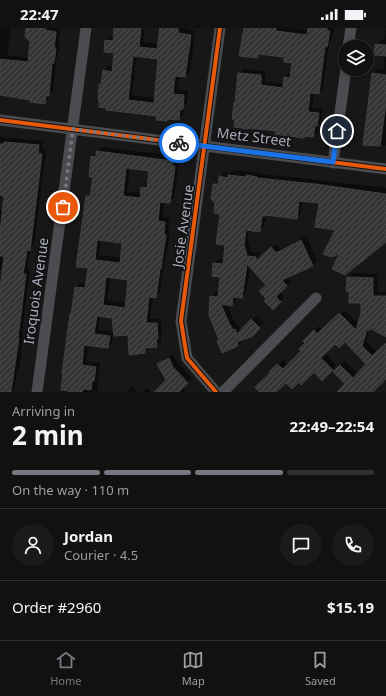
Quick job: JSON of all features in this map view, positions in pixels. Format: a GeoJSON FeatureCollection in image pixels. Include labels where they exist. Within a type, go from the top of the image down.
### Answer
{"type":"FeatureCollection","features":[{"type":"Feature","properties":{"kind":"street","name":"Iroquois Avenue"},"geometry":{"type":"LineString","coordinates":[[37,392],[86,28]]}},
{"type":"Feature","properties":{"kind":"street","name":"Josie Avenue"},"geometry":{"type":"LineString","coordinates":[[216,392],[187,358],[181,321],[220,28]]}},
{"type":"Feature","properties":{"kind":"street"},"geometry":{"type":"LineString","coordinates":[[349,40],[351,28]]}},
{"type":"Feature","properties":{"kind":"street"},"geometry":{"type":"LineString","coordinates":[[333,162],[345,76]]}},
{"type":"Feature","properties":{"kind":"street","name":"Metz Street"},"geometry":{"type":"LineString","coordinates":[[0,120],[386,169]]}},
{"type":"Feature","properties":{"kind":"street"},"geometry":{"type":"LineString","coordinates":[[222,392],[316,298]]}},
{"type":"Feature","properties":{"kind":"building"},"geometry":{"type":"Polygon","coordinates":[[[26,28],[45,28],[45,30],[56,32],[54,48],[56,48],[54,63],[52,63],[49,96],[46,96],[45,104],[0,95],[0,59],[28,62],[30,41],[27,37],[25,37],[26,28]]]}},
{"type":"Feature","properties":{"kind":"building"},"geometry":{"type":"Polygon","coordinates":[[[114,28],[141,28],[139,47],[157,49],[160,28],[178,28],[178,33],[191,35],[185,77],[175,76],[173,94],[184,95],[183,109],[180,110],[179,120],[156,120],[157,116],[106,110],[106,108],[99,107],[99,84],[101,85],[103,70],[112,72],[114,53],[104,52],[105,40],[113,41],[114,28]],[[133,56],[128,100],[154,103],[158,59],[133,56]]]}},
{"type":"Feature","properties":{"kind":"building"},"geometry":{"type":"Polygon","coordinates":[[[244,28],[276,28],[276,31],[307,35],[308,28],[327,28],[327,31],[330,31],[327,47],[325,46],[319,94],[310,93],[308,112],[319,113],[317,126],[315,126],[313,137],[305,136],[304,138],[275,134],[276,131],[234,127],[235,119],[232,119],[238,73],[261,75],[261,85],[283,88],[284,77],[290,78],[292,63],[284,62],[284,57],[258,54],[258,58],[239,56],[244,28]]]}},
{"type":"Feature","properties":{"kind":"building"},"geometry":{"type":"Polygon","coordinates":[[[375,44],[386,45],[386,56],[374,55],[375,44]]]}},
{"type":"Feature","properties":{"kind":"building"},"geometry":{"type":"Polygon","coordinates":[[[374,73],[386,75],[386,103],[380,146],[363,145],[372,76],[374,76],[374,73]]]}},
{"type":"Feature","properties":{"kind":"building"},"geometry":{"type":"Polygon","coordinates":[[[4,142],[39,145],[38,153],[42,154],[30,251],[27,250],[23,274],[26,274],[11,392],[0,392],[0,289],[4,256],[0,256],[0,232],[4,196],[0,195],[0,144],[3,144],[4,142]]]}},
{"type":"Feature","properties":{"kind":"building"},"geometry":{"type":"Polygon","coordinates":[[[96,151],[173,161],[172,166],[175,166],[170,203],[160,202],[158,221],[165,222],[164,235],[166,235],[156,298],[149,297],[146,323],[157,323],[157,347],[145,348],[145,353],[129,355],[128,335],[114,336],[112,318],[97,316],[94,334],[110,336],[108,348],[84,345],[82,365],[96,367],[94,381],[92,381],[91,390],[83,389],[82,392],[73,392],[61,390],[62,373],[75,287],[85,288],[88,268],[76,267],[86,196],[90,196],[93,177],[89,177],[91,156],[96,157],[96,151]],[[126,168],[123,196],[140,198],[141,187],[147,188],[149,171],[126,168]],[[97,240],[95,260],[120,263],[122,243],[97,240]],[[106,277],[103,305],[125,308],[128,280],[106,277]]]}},
{"type":"Feature","properties":{"kind":"building"},"geometry":{"type":"Polygon","coordinates":[[[228,175],[246,177],[246,175],[257,178],[386,194],[386,242],[345,275],[332,269],[339,254],[331,257],[323,254],[335,230],[315,227],[319,203],[299,201],[297,219],[266,215],[262,216],[260,232],[246,230],[244,245],[247,256],[256,257],[256,261],[271,247],[276,253],[301,240],[313,266],[282,280],[287,286],[276,297],[281,302],[273,310],[264,301],[266,299],[259,291],[266,285],[247,264],[242,298],[233,297],[232,306],[221,304],[229,323],[233,330],[235,329],[237,334],[251,319],[260,328],[253,336],[237,342],[238,346],[222,353],[217,341],[219,340],[209,315],[210,296],[218,297],[220,277],[212,276],[213,263],[223,264],[225,245],[216,244],[220,214],[214,213],[215,202],[211,199],[213,184],[218,184],[219,176],[228,178],[228,175]]]}},
{"type":"Feature","properties":{"kind":"building"},"geometry":{"type":"Polygon","coordinates":[[[347,277],[373,278],[373,296],[386,296],[386,337],[370,328],[369,331],[367,330],[362,346],[372,356],[386,343],[386,379],[373,392],[337,392],[345,384],[333,372],[340,365],[353,378],[366,364],[345,342],[339,348],[335,344],[321,358],[333,370],[322,381],[314,372],[301,385],[299,382],[292,389],[286,383],[276,392],[259,392],[255,387],[277,364],[283,369],[301,351],[299,349],[305,343],[303,341],[314,330],[317,334],[339,313],[356,330],[361,313],[361,303],[349,303],[349,291],[346,291],[347,277]]]}},
{"type":"Feature","properties":{"kind":"building"},"geometry":{"type":"Polygon","coordinates":[[[169,358],[173,367],[188,383],[179,392],[154,392],[166,380],[157,364],[169,358]]]}},
{"type":"Feature","properties":{"kind":"cycle path"},"geometry":{"type":"LineString","coordinates":[[216,392],[187,358],[181,321],[220,28]]}},
{"type":"Feature","properties":{"kind":"cycle path"},"geometry":{"type":"LineString","coordinates":[[0,120],[386,169]]}},
{"type":"Feature","properties":{"kind":"way so far"},"geometry":{"type":"LineString","coordinates":[[63,207],[73,129],[179,143]]}},
{"type":"Feature","properties":{"kind":"route"},"geometry":{"type":"LineString","coordinates":[[179,143],[333,162],[337,131]]}}]}
